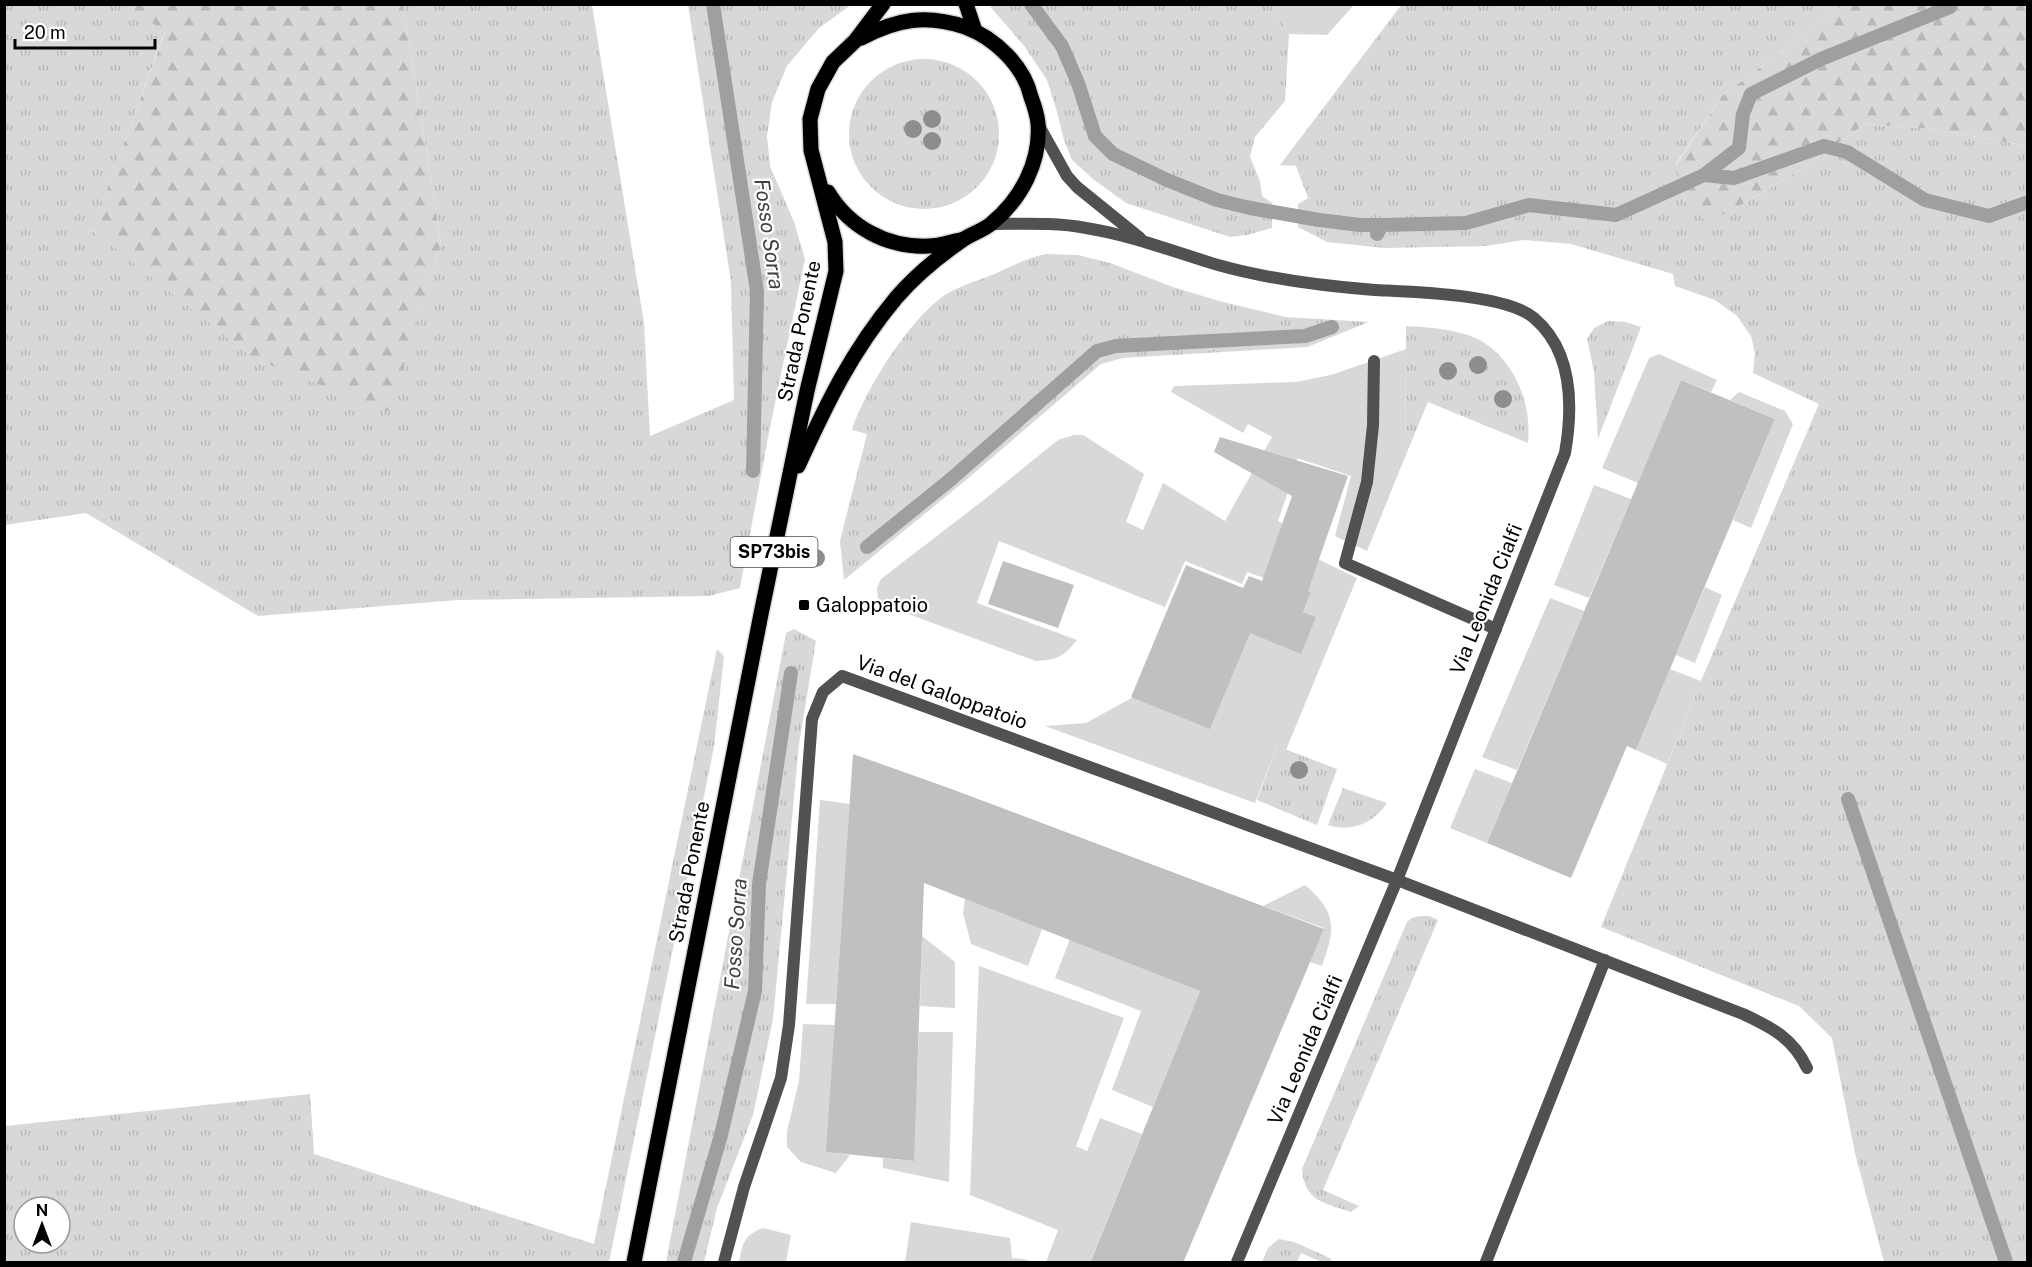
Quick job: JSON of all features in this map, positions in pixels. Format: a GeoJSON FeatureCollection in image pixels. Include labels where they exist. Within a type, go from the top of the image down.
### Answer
{"type":"FeatureCollection","features":[{"type":"Feature","properties":{"kind":"main road","name":"Strada Ponente"},"geometry":{"type":"LineString","coordinates":[[634,1263],[761,614],[807,391],[836,271],[835,242],[811,150],[810,119],[818,90],[833,62],[855,41],[883,4]]}},
{"type":"Feature","properties":{"kind":"main road"},"geometry":{"type":"LineString","coordinates":[[966,4],[975,31]]}},
{"type":"Feature","properties":{"kind":"main road","name":"Strada Ponente"},"geometry":{"type":"LineString","coordinates":[[787,491],[828,400],[860,344],[911,282],[962,240],[991,224],[1018,196],[1035,162],[1038,124],[1029,86],[1006,53],[975,31],[945,21],[914,19],[883,26],[855,41]]}},
{"type":"Feature","properties":{"kind":"main road","name":"Strada Ponente"},"geometry":{"type":"LineString","coordinates":[[820,179],[838,208],[864,230],[895,243],[929,246],[962,240]]}},
{"type":"Feature","properties":{"kind":"street","name":"Via Leonida Cialfi"},"geometry":{"type":"LineString","coordinates":[[1038,124],[1067,176],[1077,187],[1146,242]]}},
{"type":"Feature","properties":{"kind":"street","name":"Via Leonida Cialfi"},"geometry":{"type":"LineString","coordinates":[[991,224],[1061,224],[1113,233],[1220,265],[1280,279],[1427,292],[1486,300],[1511,306],[1532,316],[1545,328],[1556,346],[1566,372],[1570,399],[1565,453],[1397,880],[1237,1263]]}},
{"type":"Feature","properties":{"kind":"street"},"geometry":{"type":"LineString","coordinates":[[1374,361],[1373,425],[1367,482],[1345,563],[1496,630]]}},
{"type":"Feature","properties":{"kind":"street","name":"Via del Galoppatoio"},"geometry":{"type":"LineString","coordinates":[[724,1263],[744,1187],[781,1078],[789,1025],[812,719],[823,692],[842,676],[1397,880],[1743,1014],[1786,1038],[1800,1053],[1807,1068]]}},
{"type":"Feature","properties":{"kind":"street"},"geometry":{"type":"LineString","coordinates":[[1486,1263],[1605,960]]}},
{"type":"Feature","properties":{"kind":"green space"},"geometry":{"type":"Polygon","coordinates":[[[1402,4],[1843,5],[1722,96],[1676,164],[1685,202],[1736,208],[1803,168],[1865,124],[1932,129],[2027,146],[2027,1262],[1884,1262],[1855,1153],[1832,1038],[1799,1006],[1601,927],[1701,681],[1819,404],[1753,373],[1755,353],[1751,336],[1737,316],[1715,300],[1675,286],[1673,274],[1571,244],[1523,240],[1487,246],[1384,248],[1327,242],[1298,227],[1298,204],[1308,198],[1296,166],[1280,165],[1402,4]]]}},
{"type":"Feature","properties":{"kind":"green space"},"geometry":{"type":"Polygon","coordinates":[[[5,5],[127,5],[165,31],[92,231],[389,412],[441,243],[403,5],[592,5],[644,323],[650,436],[734,400],[731,282],[688,5],[851,5],[819,28],[787,66],[772,102],[767,136],[770,166],[794,222],[805,259],[740,588],[709,596],[458,600],[258,616],[86,513],[5,525],[5,5]]]}},
{"type":"Feature","properties":{"kind":"green space"},"geometry":{"type":"Polygon","coordinates":[[[127,5],[403,5],[441,243],[390,412],[253,358],[92,230],[165,32],[127,5]]]}},
{"type":"Feature","properties":{"kind":"green space"},"geometry":{"type":"Polygon","coordinates":[[[989,5],[1271,5],[1289,34],[1285,101],[1255,137],[1250,157],[1260,181],[1262,196],[1272,203],[1272,228],[1230,237],[1126,203],[1093,179],[1072,160],[1047,80],[1025,47],[989,5]]]}},
{"type":"Feature","properties":{"kind":"green space"},"geometry":{"type":"Polygon","coordinates":[[[1271,5],[1354,5],[1327,35],[1289,34],[1271,5]]]}},
{"type":"Feature","properties":{"kind":"green space"},"geometry":{"type":"Polygon","coordinates":[[[1843,5],[2027,5],[2027,146],[1932,129],[1865,124],[1803,168],[1736,208],[1707,222],[1685,202],[1676,165],[1722,96],[1843,5]]]}},
{"type":"Feature","properties":{"kind":"green space"},"geometry":{"type":"Polygon","coordinates":[[[924,59],[953,65],[977,81],[993,105],[999,134],[993,163],[977,187],[953,203],[924,209],[895,203],[871,187],[855,163],[849,134],[855,105],[871,81],[895,65],[924,59]]]}},
{"type":"Feature","properties":{"kind":"green space"},"geometry":{"type":"Polygon","coordinates":[[[1046,254],[1078,255],[1110,263],[1173,287],[1286,317],[1369,322],[1307,347],[1123,358],[1101,364],[966,480],[844,580],[840,541],[867,434],[852,430],[867,394],[879,374],[907,333],[938,301],[952,291],[1028,259],[1046,254]]]}},
{"type":"Feature","properties":{"kind":"green space"},"geometry":{"type":"Polygon","coordinates":[[[1608,321],[1626,322],[1641,327],[1598,439],[1594,372],[1587,339],[1594,328],[1608,321]]]}},
{"type":"Feature","properties":{"kind":"green space"},"geometry":{"type":"Polygon","coordinates":[[[1406,326],[1457,332],[1483,342],[1495,351],[1505,361],[1519,386],[1527,414],[1528,443],[1428,402],[1405,457],[1406,326]]]}},
{"type":"Feature","properties":{"kind":"green space"},"geometry":{"type":"Polygon","coordinates":[[[1406,349],[1405,457],[1367,551],[1335,536],[1351,476],[1297,458],[1297,466],[1278,521],[1285,525],[1264,578],[1247,572],[1242,584],[1185,561],[1165,607],[999,541],[977,603],[1077,640],[1064,653],[1050,660],[1036,661],[892,608],[878,598],[877,588],[881,579],[1058,440],[1074,435],[1083,435],[1144,474],[1126,522],[1143,530],[1163,483],[1225,521],[1272,437],[1248,424],[1243,433],[1171,392],[1174,386],[1296,382],[1331,375],[1406,349]]]}},
{"type":"Feature","properties":{"kind":"green space"},"geometry":{"type":"Polygon","coordinates":[[[1659,354],[1717,380],[1711,392],[1681,380],[1638,483],[1602,468],[1649,358],[1659,354]]]}},
{"type":"Feature","properties":{"kind":"green space"},"geometry":{"type":"Polygon","coordinates":[[[1739,392],[1785,411],[1793,424],[1751,528],[1733,520],[1775,419],[1730,400],[1739,392]]]}},
{"type":"Feature","properties":{"kind":"green space"},"geometry":{"type":"Polygon","coordinates":[[[1594,485],[1631,499],[1589,598],[1554,585],[1594,485]]]}},
{"type":"Feature","properties":{"kind":"green space"},"geometry":{"type":"Polygon","coordinates":[[[1318,559],[1357,578],[1286,750],[1277,746],[1255,803],[1045,726],[1086,723],[1250,633],[1316,617],[1303,612],[1311,592],[1306,590],[1318,559]]]}},
{"type":"Feature","properties":{"kind":"green space"},"geometry":{"type":"Polygon","coordinates":[[[1705,587],[1722,595],[1695,663],[1676,655],[1705,587]]]}},
{"type":"Feature","properties":{"kind":"green space"},"geometry":{"type":"Polygon","coordinates":[[[1550,598],[1584,611],[1517,770],[1482,757],[1550,598]]]}},
{"type":"Feature","properties":{"kind":"green space"},"geometry":{"type":"Polygon","coordinates":[[[794,629],[816,641],[799,744],[773,1019],[753,1115],[717,1208],[704,1262],[666,1262],[786,633],[794,629]]]}},
{"type":"Feature","properties":{"kind":"green space"},"geometry":{"type":"Polygon","coordinates":[[[717,649],[724,656],[714,747],[609,1262],[5,1262],[5,1126],[310,1094],[314,1154],[594,1244],[717,649]]]}},
{"type":"Feature","properties":{"kind":"green space"},"geometry":{"type":"Polygon","coordinates":[[[1670,669],[1701,681],[1667,764],[1636,750],[1670,669]]]}},
{"type":"Feature","properties":{"kind":"green space"},"geometry":{"type":"Polygon","coordinates":[[[1277,746],[1337,769],[1317,825],[1257,800],[1277,746]]]}},
{"type":"Feature","properties":{"kind":"green space"},"geometry":{"type":"Polygon","coordinates":[[[1475,769],[1512,783],[1487,843],[1450,828],[1475,769]]]}},
{"type":"Feature","properties":{"kind":"green space"},"geometry":{"type":"Polygon","coordinates":[[[1343,788],[1387,803],[1376,816],[1361,825],[1345,828],[1328,825],[1343,788]]]}},
{"type":"Feature","properties":{"kind":"green space"},"geometry":{"type":"Polygon","coordinates":[[[820,800],[850,804],[836,1004],[806,1004],[820,800]]]}},
{"type":"Feature","properties":{"kind":"green space"},"geometry":{"type":"Polygon","coordinates":[[[1305,885],[1323,904],[1331,922],[1329,942],[1322,966],[1310,962],[1324,928],[1263,906],[1305,885]]]}},
{"type":"Feature","properties":{"kind":"green space"},"geometry":{"type":"Polygon","coordinates":[[[965,899],[1042,929],[1028,966],[971,944],[963,913],[965,899]]]}},
{"type":"Feature","properties":{"kind":"green space"},"geometry":{"type":"Polygon","coordinates":[[[1420,916],[1429,916],[1438,920],[1323,1190],[1359,1206],[1351,1212],[1324,1203],[1311,1194],[1304,1180],[1302,1169],[1407,922],[1420,916]]]}},
{"type":"Feature","properties":{"kind":"green space"},"geometry":{"type":"Polygon","coordinates":[[[922,936],[955,962],[955,1008],[920,1006],[922,936]]]}},
{"type":"Feature","properties":{"kind":"green space"},"geometry":{"type":"Polygon","coordinates":[[[1070,939],[1200,991],[1153,1107],[1112,1090],[1141,1011],[1055,978],[1070,939]]]}},
{"type":"Feature","properties":{"kind":"green space"},"geometry":{"type":"Polygon","coordinates":[[[979,966],[1124,1018],[1076,1146],[1087,1151],[1100,1118],[1142,1134],[1090,1262],[1046,1262],[1058,1230],[970,1195],[979,966]]]}},
{"type":"Feature","properties":{"kind":"green space"},"geometry":{"type":"Polygon","coordinates":[[[803,1024],[835,1025],[827,1152],[850,1155],[836,1173],[801,1162],[787,1147],[787,1131],[799,1081],[803,1024]]]}},
{"type":"Feature","properties":{"kind":"green space"},"geometry":{"type":"Polygon","coordinates":[[[919,1032],[953,1032],[949,1182],[883,1168],[883,1158],[913,1161],[919,1032]]]}},
{"type":"Feature","properties":{"kind":"green space"},"geometry":{"type":"Polygon","coordinates":[[[911,1222],[1010,1238],[1012,1258],[1032,1262],[905,1262],[911,1222]]]}},
{"type":"Feature","properties":{"kind":"green space"},"geometry":{"type":"Polygon","coordinates":[[[763,1228],[791,1235],[786,1262],[739,1262],[745,1241],[751,1234],[763,1228]]]}},
{"type":"Feature","properties":{"kind":"green space"},"geometry":{"type":"Polygon","coordinates":[[[1279,1239],[1294,1242],[1330,1258],[1332,1262],[1322,1262],[1301,1253],[1297,1262],[1262,1262],[1268,1248],[1279,1239]]]}},
{"type":"Feature","properties":{"kind":"building"},"geometry":{"type":"Polygon","coordinates":[[[1681,380],[1775,419],[1636,750],[1627,746],[1571,878],[1487,843],[1681,380]]]}},
{"type":"Feature","properties":{"kind":"building"},"geometry":{"type":"Polygon","coordinates":[[[1220,437],[1348,476],[1308,591],[1311,592],[1303,612],[1316,617],[1301,654],[1250,633],[1210,729],[1131,697],[1186,565],[1243,588],[1249,576],[1262,581],[1292,496],[1214,452],[1220,437]]]}},
{"type":"Feature","properties":{"kind":"building"},"geometry":{"type":"Polygon","coordinates":[[[1003,561],[1074,585],[1058,628],[988,604],[1003,561]]]}},
{"type":"Feature","properties":{"kind":"building"},"geometry":{"type":"Polygon","coordinates":[[[853,754],[1324,929],[1183,1263],[1090,1263],[1200,991],[924,883],[914,1161],[826,1152],[853,754]]]}},
{"type":"Feature","properties":{"kind":"waterway","name":"Fosso Sorra"},"geometry":{"type":"LineString","coordinates":[[713,4],[757,291],[753,471]]}},
{"type":"Feature","properties":{"kind":"waterway"},"geometry":{"type":"LineString","coordinates":[[1031,4],[1062,46],[1078,83],[1095,136],[1113,154],[1167,180],[1217,200],[1319,220],[1382,225]]}},
{"type":"Feature","properties":{"kind":"waterway"},"geometry":{"type":"LineString","coordinates":[[1377,234],[1382,225],[1466,223],[1529,205],[1616,215],[1704,175],[1739,148],[1743,114],[1751,94],[1821,59],[1950,7],[1951,4]]}},
{"type":"Feature","properties":{"kind":"waterway"},"geometry":{"type":"LineString","coordinates":[[1704,175],[1734,178],[1824,146],[1847,152],[1925,200],[1989,216],[2028,202]]}},
{"type":"Feature","properties":{"kind":"waterway"},"geometry":{"type":"LineString","coordinates":[[867,547],[950,480],[1097,351],[1116,346],[1305,336],[1332,327]]}},
{"type":"Feature","properties":{"kind":"waterway","name":"Fosso Sorra"},"geometry":{"type":"LineString","coordinates":[[684,1262],[721,1135],[755,991],[759,884],[791,673]]}},
{"type":"Feature","properties":{"kind":"waterway"},"geometry":{"type":"LineString","coordinates":[[1848,799],[2006,1262]]}},
{"type":"Feature","properties":{"kind":"place","name":"Galoppatoio"},"geometry":{"type":"Point","coordinates":[804,605]}}]}
